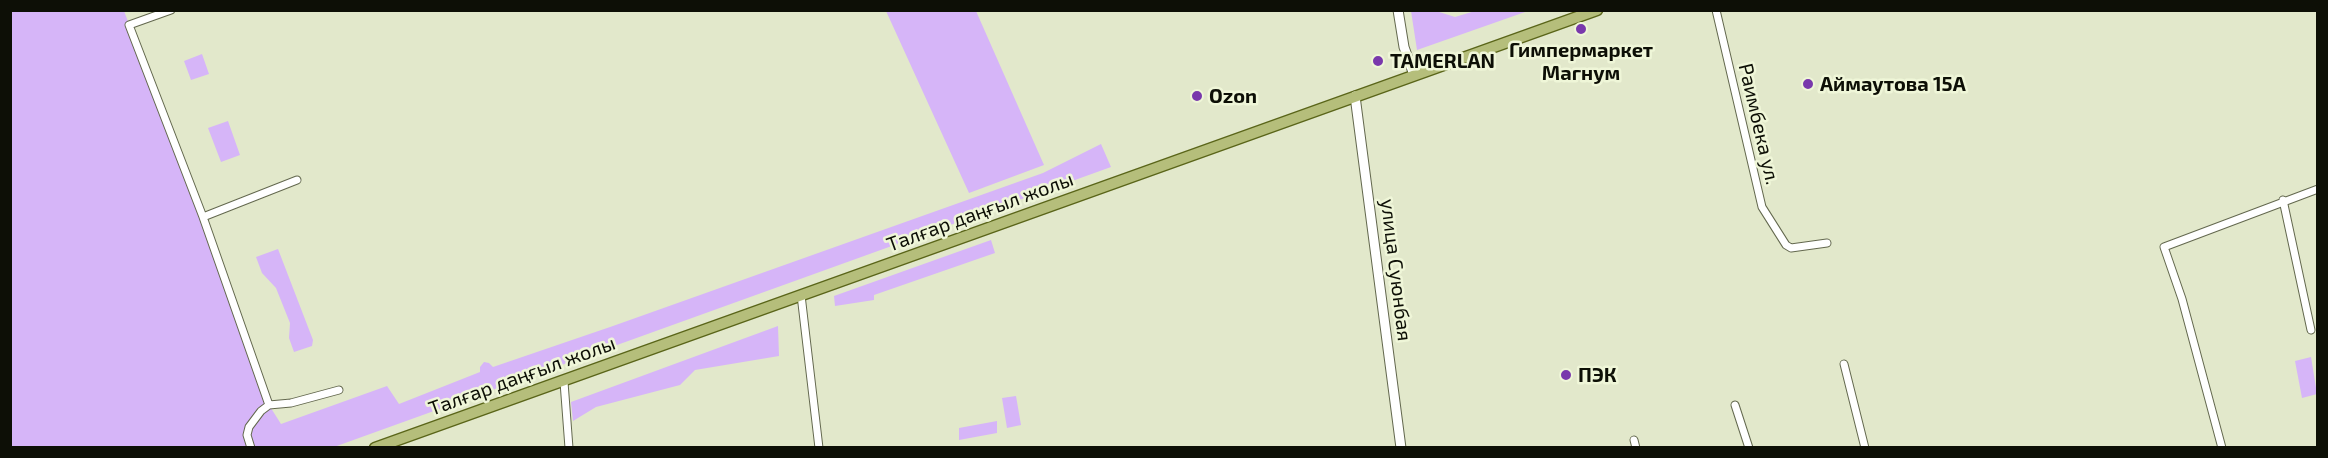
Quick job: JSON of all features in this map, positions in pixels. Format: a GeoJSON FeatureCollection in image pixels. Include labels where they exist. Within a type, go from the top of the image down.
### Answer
{"type":"FeatureCollection","features":[{"type":"Feature","properties":{"kind":"main road","name":"Талғар даңғыл жолы"},"geometry":{"type":"LineString","coordinates":[[375,447],[564,382],[1597,10]]}},
{"type":"Feature","properties":{"kind":"street"},"geometry":{"type":"LineString","coordinates":[[171,10],[129,25],[202,217],[269,405]]}},
{"type":"Feature","properties":{"kind":"street"},"geometry":{"type":"LineString","coordinates":[[1398,10],[1404,47],[1414,75]]}},
{"type":"Feature","properties":{"kind":"street","name":"Раимбека ул."},"geometry":{"type":"LineString","coordinates":[[1716,10],[1762,207],[1782,240],[1791,248],[1827,243]]}},
{"type":"Feature","properties":{"kind":"street","name":"улица Суюнбая"},"geometry":{"type":"LineString","coordinates":[[1355,96],[1401,447]]}},
{"type":"Feature","properties":{"kind":"street"},"geometry":{"type":"LineString","coordinates":[[202,217],[297,180]]}},
{"type":"Feature","properties":{"kind":"street"},"geometry":{"type":"LineString","coordinates":[[2222,447],[2182,299],[2164,247],[2283,200],[2318,189]]}},
{"type":"Feature","properties":{"kind":"street"},"geometry":{"type":"LineString","coordinates":[[2283,200],[2311,330]]}},
{"type":"Feature","properties":{"kind":"street"},"geometry":{"type":"LineString","coordinates":[[801,295],[819,447]]}},
{"type":"Feature","properties":{"kind":"street"},"geometry":{"type":"LineString","coordinates":[[1844,364],[1864,447]]}},
{"type":"Feature","properties":{"kind":"street"},"geometry":{"type":"LineString","coordinates":[[564,382],[569,447]]}},
{"type":"Feature","properties":{"kind":"street"},"geometry":{"type":"LineString","coordinates":[[251,447],[247,435],[249,427],[261,411],[269,405],[291,403],[339,390]]}},
{"type":"Feature","properties":{"kind":"street"},"geometry":{"type":"LineString","coordinates":[[1735,405],[1749,447]]}},
{"type":"Feature","properties":{"kind":"shaded area"},"geometry":{"type":"Polygon","coordinates":[[[10,11],[124,11],[203,217],[269,405],[281,424],[387,386],[399,404],[480,372],[480,367],[484,362],[493,367],[613,326],[1043,173],[1101,144],[1111,167],[334,447],[11,447],[10,11]]]}},
{"type":"Feature","properties":{"kind":"shaded area"},"geometry":{"type":"Polygon","coordinates":[[[886,11],[976,11],[1044,165],[969,193],[886,11]]]}},
{"type":"Feature","properties":{"kind":"shaded area"},"geometry":{"type":"Polygon","coordinates":[[[1411,11],[1436,11],[1455,17],[1475,11],[1528,11],[1417,50],[1411,11]]]}},
{"type":"Feature","properties":{"kind":"shaded area"},"geometry":{"type":"Polygon","coordinates":[[[202,54],[209,74],[191,80],[184,61],[202,54]]]}},
{"type":"Feature","properties":{"kind":"shaded area"},"geometry":{"type":"Polygon","coordinates":[[[228,121],[240,155],[221,162],[208,128],[228,121]]]}},
{"type":"Feature","properties":{"kind":"shaded area"},"geometry":{"type":"Polygon","coordinates":[[[991,240],[995,253],[874,295],[874,300],[835,306],[834,296],[991,240]]]}},
{"type":"Feature","properties":{"kind":"shaded area"},"geometry":{"type":"Polygon","coordinates":[[[278,249],[313,340],[312,346],[294,352],[289,338],[290,323],[276,288],[262,273],[256,257],[278,249]]]}},
{"type":"Feature","properties":{"kind":"shaded area"},"geometry":{"type":"Polygon","coordinates":[[[778,326],[779,356],[695,370],[680,385],[596,407],[573,421],[571,402],[778,326]]]}},
{"type":"Feature","properties":{"kind":"shaded area"},"geometry":{"type":"Polygon","coordinates":[[[2311,357],[2317,394],[2302,398],[2295,361],[2311,357]]]}},
{"type":"Feature","properties":{"kind":"shaded area"},"geometry":{"type":"Polygon","coordinates":[[[1016,396],[1021,425],[1007,428],[1002,398],[1016,396]]]}},
{"type":"Feature","properties":{"kind":"shaded area"},"geometry":{"type":"Polygon","coordinates":[[[997,421],[997,433],[959,440],[959,428],[997,421]]]}},
{"type":"Feature","properties":{"kind":"place","name":"Гимпермаркет Магнум"},"geometry":{"type":"Point","coordinates":[1581,29]}},
{"type":"Feature","properties":{"kind":"place","name":"TAMERLAN"},"geometry":{"type":"Point","coordinates":[1378,61]}},
{"type":"Feature","properties":{"kind":"place","name":"Аймаутова 15А"},"geometry":{"type":"Point","coordinates":[1808,84]}},
{"type":"Feature","properties":{"kind":"place","name":"Ozon"},"geometry":{"type":"Point","coordinates":[1197,96]}},
{"type":"Feature","properties":{"kind":"place","name":"ПЭК"},"geometry":{"type":"Point","coordinates":[1566,375]}}]}
